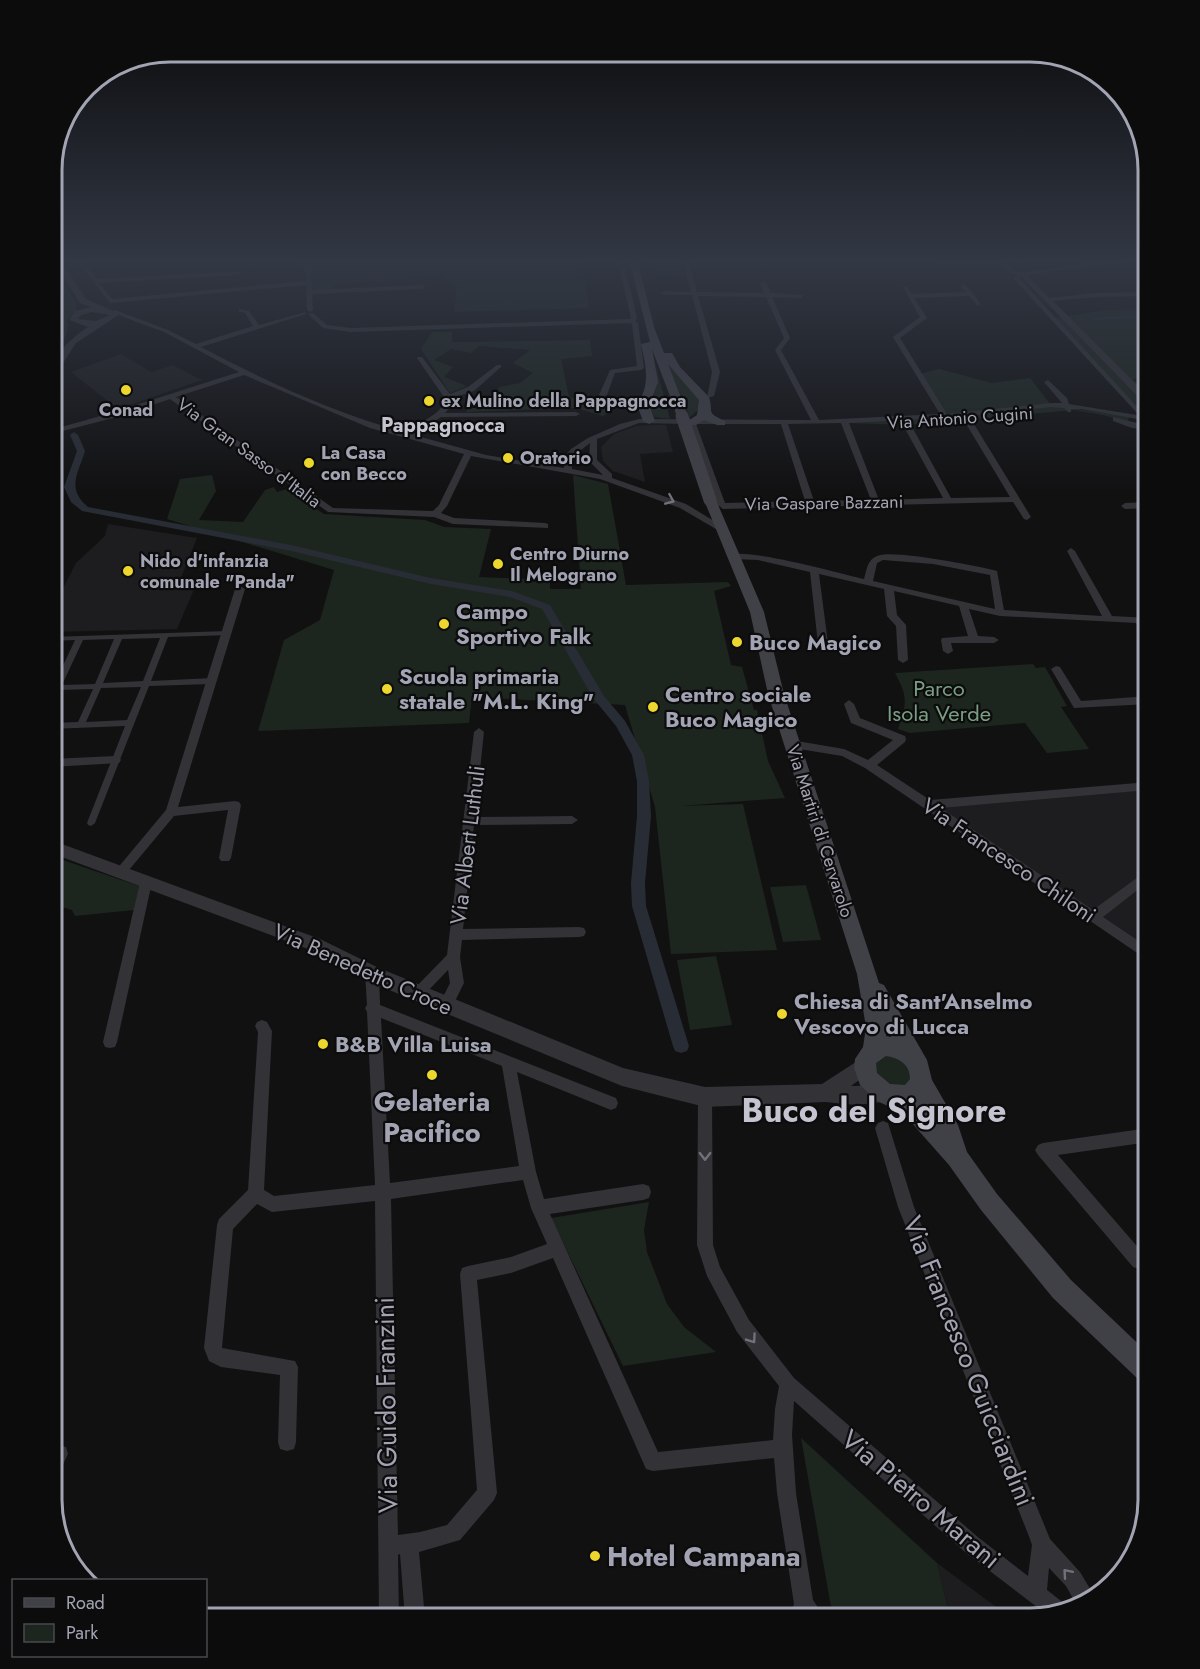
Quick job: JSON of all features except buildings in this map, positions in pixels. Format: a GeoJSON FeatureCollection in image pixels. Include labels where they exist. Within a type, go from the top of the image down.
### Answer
{"type":"FeatureCollection","features":[{"type":"Feature","properties":{"kind":"main road"},"geometry":{"type":"LineString","coordinates":[[647,337],[646,346],[654,382],[653,390],[643,407],[649,421]]}},
{"type":"Feature","properties":{"kind":"main road","name":"Via Martiri di Cervarolo"},"geometry":{"type":"LineString","coordinates":[[652,337],[721,529],[757,612],[776,694],[791,744],[867,974],[878,1027],[869,1058],[869,1082],[889,1096],[911,1106],[957,1157],[989,1202],[1041,1266],[1086,1314],[1138,1362]]}},
{"type":"Feature","properties":{"kind":"main road"},"geometry":{"type":"LineString","coordinates":[[658,337],[676,369],[705,399],[704,411],[700,418],[692,423]]}},
{"type":"Feature","properties":{"kind":"main road"},"geometry":{"type":"LineString","coordinates":[[704,411],[708,417],[721,423]]}},
{"type":"Feature","properties":{"kind":"main road","name":"Via Martiri di Cervarolo"},"geometry":{"type":"LineString","coordinates":[[867,974],[919,1066],[921,1082],[950,1133],[957,1157]]}},
{"type":"Feature","properties":{"kind":"main road"},"geometry":{"type":"LineString","coordinates":[[869,1058],[893,1047],[914,1058]]}},
{"type":"Feature","properties":{"kind":"main road"},"geometry":{"type":"LineString","coordinates":[[889,1096],[911,1095],[921,1082]]}},
{"type":"Feature","properties":{"kind":"street"},"geometry":{"type":"LineString","coordinates":[[62,358],[74,337]]}},
{"type":"Feature","properties":{"kind":"street"},"geometry":{"type":"LineString","coordinates":[[73,341],[79,337]]}},
{"type":"Feature","properties":{"kind":"street"},"geometry":{"type":"LineString","coordinates":[[175,337],[244,373],[352,418],[468,453],[568,469],[614,481],[683,506],[721,529]]}},
{"type":"Feature","properties":{"kind":"street"},"geometry":{"type":"LineString","coordinates":[[196,346],[225,337]]}},
{"type":"Feature","properties":{"kind":"street"},"geometry":{"type":"LineString","coordinates":[[603,395],[612,371],[641,368],[637,337]]}},
{"type":"Feature","properties":{"kind":"street"},"geometry":{"type":"LineString","coordinates":[[706,337],[716,372],[710,396]]}},
{"type":"Feature","properties":{"kind":"street"},"geometry":{"type":"LineString","coordinates":[[786,337],[778,350],[816,422]]}},
{"type":"Feature","properties":{"kind":"street"},"geometry":{"type":"LineString","coordinates":[[897,337],[945,416]]}},
{"type":"Feature","properties":{"kind":"street"},"geometry":{"type":"LineString","coordinates":[[1065,337],[1138,424]]}},
{"type":"Feature","properties":{"kind":"street"},"geometry":{"type":"LineString","coordinates":[[1082,337],[1138,399]]}},
{"type":"Feature","properties":{"kind":"street"},"geometry":{"type":"LineString","coordinates":[[408,436],[448,406],[448,397],[420,358]]}},
{"type":"Feature","properties":{"kind":"street"},"geometry":{"type":"LineString","coordinates":[[448,397],[471,389],[499,366]]}},
{"type":"Feature","properties":{"kind":"street"},"geometry":{"type":"LineString","coordinates":[[62,431],[244,373]]}},
{"type":"Feature","properties":{"kind":"street"},"geometry":{"type":"LineString","coordinates":[[707,380],[716,379]]}},
{"type":"Feature","properties":{"kind":"street","name":"Via Antonio Cugini"},"geometry":{"type":"LineString","coordinates":[[1048,382],[1064,400],[1067,408]]}},
{"type":"Feature","properties":{"kind":"street","name":"Via Gran Sasso d'Italia"},"geometry":{"type":"LineString","coordinates":[[171,397],[330,510],[423,516],[435,514],[453,521],[545,526]]}},
{"type":"Feature","properties":{"kind":"street","name":"Via Antonio Cugini"},"geometry":{"type":"LineString","coordinates":[[816,422],[907,425],[1067,408],[1138,421]]}},
{"type":"Feature","properties":{"kind":"street"},"geometry":{"type":"LineString","coordinates":[[439,415],[576,414]]}},
{"type":"Feature","properties":{"kind":"street"},"geometry":{"type":"LineString","coordinates":[[1134,419],[1138,416]]}},
{"type":"Feature","properties":{"kind":"street","name":"Via Antonio Cugini"},"geometry":{"type":"LineString","coordinates":[[1134,419],[1138,416]]}},
{"type":"Feature","properties":{"kind":"street"},"geometry":{"type":"LineString","coordinates":[[966,417],[1027,517]]}},
{"type":"Feature","properties":{"kind":"street","name":"Via Antonio Cugini"},"geometry":{"type":"LineString","coordinates":[[560,456],[570,453],[612,428],[632,422],[784,423],[966,417]]}},
{"type":"Feature","properties":{"kind":"street","name":"Via Gaspare Bazzani"},"geometry":{"type":"LineString","coordinates":[[692,423],[719,503],[723,506],[1015,499]]}},
{"type":"Feature","properties":{"kind":"street"},"geometry":{"type":"LineString","coordinates":[[784,423],[810,503]]}},
{"type":"Feature","properties":{"kind":"street"},"geometry":{"type":"LineString","coordinates":[[844,423],[876,502]]}},
{"type":"Feature","properties":{"kind":"street"},"geometry":{"type":"LineString","coordinates":[[907,425],[948,500]]}},
{"type":"Feature","properties":{"kind":"street"},"geometry":{"type":"LineString","coordinates":[[568,469],[584,463],[591,455],[594,440]]}},
{"type":"Feature","properties":{"kind":"street"},"geometry":{"type":"LineString","coordinates":[[435,514],[443,506],[468,453]]}},
{"type":"Feature","properties":{"kind":"street"},"geometry":{"type":"LineString","coordinates":[[568,469],[566,460],[570,453]]}},
{"type":"Feature","properties":{"kind":"street"},"geometry":{"type":"LineString","coordinates":[[591,455],[598,467],[614,481]]}},
{"type":"Feature","properties":{"kind":"street"},"geometry":{"type":"LineString","coordinates":[[525,463],[550,459]]}},
{"type":"Feature","properties":{"kind":"street"},"geometry":{"type":"LineString","coordinates":[[459,469],[482,463],[510,461]]}},
{"type":"Feature","properties":{"kind":"street"},"geometry":{"type":"LineString","coordinates":[[1125,506],[1138,505]]}},
{"type":"Feature","properties":{"kind":"street"},"geometry":{"type":"LineString","coordinates":[[1071,551],[1108,618]]}},
{"type":"Feature","properties":{"kind":"street"},"geometry":{"type":"LineString","coordinates":[[733,556],[758,557],[1000,613],[1138,620]]}},
{"type":"Feature","properties":{"kind":"street"},"geometry":{"type":"LineString","coordinates":[[868,583],[873,562],[881,556],[933,561],[994,573],[1000,613]]}},
{"type":"Feature","properties":{"kind":"street"},"geometry":{"type":"LineString","coordinates":[[814,570],[823,644],[826,646]]}},
{"type":"Feature","properties":{"kind":"street"},"geometry":{"type":"LineString","coordinates":[[889,588],[892,616],[901,625],[903,660]]}},
{"type":"Feature","properties":{"kind":"street"},"geometry":{"type":"LineString","coordinates":[[120,873],[171,812],[240,589]]}},
{"type":"Feature","properties":{"kind":"street"},"geometry":{"type":"LineString","coordinates":[[963,605],[974,639]]}},
{"type":"Feature","properties":{"kind":"street"},"geometry":{"type":"LineString","coordinates":[[62,639],[227,633]]}},
{"type":"Feature","properties":{"kind":"street"},"geometry":{"type":"LineString","coordinates":[[91,823],[165,635]]}},
{"type":"Feature","properties":{"kind":"street"},"geometry":{"type":"LineString","coordinates":[[81,725],[119,637]]}},
{"type":"Feature","properties":{"kind":"street"},"geometry":{"type":"LineString","coordinates":[[62,673],[80,638]]}},
{"type":"Feature","properties":{"kind":"street"},"geometry":{"type":"LineString","coordinates":[[948,651],[946,640],[994,640]]}},
{"type":"Feature","properties":{"kind":"street"},"geometry":{"type":"LineString","coordinates":[[1056,669],[1078,705],[1138,701]]}},
{"type":"Feature","properties":{"kind":"street"},"geometry":{"type":"LineString","coordinates":[[62,688],[212,681]]}},
{"type":"Feature","properties":{"kind":"street"},"geometry":{"type":"LineString","coordinates":[[849,704],[855,720],[901,739],[869,765]]}},
{"type":"Feature","properties":{"kind":"street"},"geometry":{"type":"LineString","coordinates":[[62,726],[130,723]]}},
{"type":"Feature","properties":{"kind":"street","name":"Via Albert Luthuli"},"geometry":{"type":"LineString","coordinates":[[446,1005],[457,983],[453,957],[479,732]]}},
{"type":"Feature","properties":{"kind":"street","name":"Via Francesco Chiloni"},"geometry":{"type":"LineString","coordinates":[[791,744],[843,753],[869,765],[1138,947]]}},
{"type":"Feature","properties":{"kind":"street"},"geometry":{"type":"LineString","coordinates":[[62,762],[115,760]]}},
{"type":"Feature","properties":{"kind":"street"},"geometry":{"type":"LineString","coordinates":[[927,805],[1138,787]]}},
{"type":"Feature","properties":{"kind":"street"},"geometry":{"type":"LineString","coordinates":[[171,812],[235,805],[225,858]]}},
{"type":"Feature","properties":{"kind":"street"},"geometry":{"type":"LineString","coordinates":[[469,821],[572,820]]}},
{"type":"Feature","properties":{"kind":"street","name":"Via Benedetto Croce"},"geometry":{"type":"LineString","coordinates":[[62,850],[314,944],[372,974],[622,1077],[705,1097],[825,1093],[889,1096]]}},
{"type":"Feature","properties":{"kind":"street"},"geometry":{"type":"LineString","coordinates":[[110,1042],[146,882]]}},
{"type":"Feature","properties":{"kind":"street"},"geometry":{"type":"LineString","coordinates":[[1094,917],[1138,883]]}},
{"type":"Feature","properties":{"kind":"street"},"geometry":{"type":"LineString","coordinates":[[456,935],[579,932]]}},
{"type":"Feature","properties":{"kind":"street","name":"Via Albert Luthuli"},"geometry":{"type":"LineString","coordinates":[[418,992],[453,957]]}},
{"type":"Feature","properties":{"kind":"street","name":"Via Guido Franzini"},"geometry":{"type":"LineString","coordinates":[[372,974],[383,1192],[389,1607]]}},
{"type":"Feature","properties":{"kind":"street"},"geometry":{"type":"LineString","coordinates":[[372,1008],[610,1103]]}},
{"type":"Feature","properties":{"kind":"street"},"geometry":{"type":"LineString","coordinates":[[262,1026],[265,1031],[256,1194],[225,1225],[213,1348],[215,1355],[221,1358],[289,1367],[287,1442]]}},
{"type":"Feature","properties":{"kind":"street"},"geometry":{"type":"LineString","coordinates":[[825,1093],[869,1058]]}},
{"type":"Feature","properties":{"kind":"street"},"geometry":{"type":"LineString","coordinates":[[508,1062],[528,1172],[539,1208],[653,1462],[782,1448]]}},
{"type":"Feature","properties":{"kind":"street","name":"Via Pietro Marani"},"geometry":{"type":"LineString","coordinates":[[705,1097],[706,1251],[724,1293],[743,1326],[788,1384],[972,1545],[1051,1606]]}},
{"type":"Feature","properties":{"kind":"street","name":"Via Francesco Guicciardini"},"geometry":{"type":"LineString","coordinates":[[883,1128],[906,1207],[1028,1503],[1042,1545],[1036,1595]]}},
{"type":"Feature","properties":{"kind":"street"},"geometry":{"type":"LineString","coordinates":[[1138,1137],[1043,1150],[1138,1260]]}},
{"type":"Feature","properties":{"kind":"street"},"geometry":{"type":"LineString","coordinates":[[256,1194],[272,1204],[383,1192],[528,1172]]}},
{"type":"Feature","properties":{"kind":"street"},"geometry":{"type":"LineString","coordinates":[[539,1208],[642,1192]]}},
{"type":"Feature","properties":{"kind":"street"},"geometry":{"type":"LineString","coordinates":[[388,1546],[409,1544],[453,1533],[487,1493],[468,1274],[511,1265],[557,1248]]}},
{"type":"Feature","properties":{"kind":"street"},"geometry":{"type":"LineString","coordinates":[[788,1384],[782,1406],[782,1448],[805,1608]]}},
{"type":"Feature","properties":{"kind":"street"},"geometry":{"type":"LineString","coordinates":[[409,1544],[414,1607]]}},
{"type":"Feature","properties":{"kind":"street"},"geometry":{"type":"LineString","coordinates":[[1042,1545],[1073,1580],[1082,1594]]}},
{"type":"Feature","properties":{"kind":"shaded area"},"geometry":{"type":"Polygon","coordinates":[[[121,354],[151,372],[173,365],[202,380],[118,409],[71,372],[121,354]]]}},
{"type":"Feature","properties":{"kind":"shaded area"},"geometry":{"type":"Polygon","coordinates":[[[666,425],[673,452],[640,454],[645,482],[613,471],[603,461],[601,447],[614,434],[636,426],[666,425]]]}},
{"type":"Feature","properties":{"kind":"shaded area","name":"Nido d'infanzia comunale \"Panda\""},"geometry":{"type":"Polygon","coordinates":[[[108,524],[197,538],[181,578],[198,580],[177,629],[62,632],[62,590],[76,563],[105,536],[108,524]]]}},
{"type":"Feature","properties":{"kind":"shaded area"},"geometry":{"type":"Polygon","coordinates":[[[1138,787],[1138,949],[927,805],[1138,787]]]}},
{"type":"Feature","properties":{"kind":"shaded area"},"geometry":{"type":"Polygon","coordinates":[[[937,1563],[997,1608],[948,1608],[937,1563]]]}},
{"type":"Feature","properties":{"kind":"green space"},"geometry":{"type":"Polygon","coordinates":[[[429,337],[452,337],[452,342],[590,340],[592,356],[561,359],[569,397],[612,410],[603,416],[575,408],[466,412],[468,408],[494,404],[499,387],[520,383],[533,373],[513,363],[530,350],[479,346],[471,353],[451,349],[434,360],[453,367],[444,377],[467,386],[450,393],[421,349],[429,337]]]}},
{"type":"Feature","properties":{"kind":"green space"},"geometry":{"type":"Polygon","coordinates":[[[1071,337],[1138,337],[1138,379],[1133,379],[1138,384],[1138,413],[1071,337]]]}},
{"type":"Feature","properties":{"kind":"green space"},"geometry":{"type":"Polygon","coordinates":[[[659,344],[668,362],[700,398],[700,408],[690,417],[659,344]]]}},
{"type":"Feature","properties":{"kind":"green space"},"geometry":{"type":"Polygon","coordinates":[[[650,345],[670,419],[654,417],[647,405],[656,386],[650,345]]]}},
{"type":"Feature","properties":{"kind":"green space"},"geometry":{"type":"Polygon","coordinates":[[[939,369],[992,383],[1030,378],[1051,405],[1129,417],[1128,422],[1074,410],[907,425],[816,422],[944,416],[919,374],[939,369]]]}},
{"type":"Feature","properties":{"kind":"green space"},"geometry":{"type":"Polygon","coordinates":[[[212,475],[216,491],[199,520],[243,522],[265,490],[274,487],[277,492],[287,489],[324,514],[425,520],[444,527],[491,529],[479,577],[550,580],[550,589],[581,589],[573,475],[608,484],[626,585],[728,582],[731,586],[714,591],[731,665],[742,667],[754,710],[757,710],[768,761],[785,798],[680,806],[743,804],[777,950],[671,954],[655,807],[625,705],[472,697],[469,723],[258,731],[284,640],[320,620],[334,570],[167,519],[180,479],[212,475]]]}},
{"type":"Feature","properties":{"kind":"green space","name":"Parco Isola Verde"},"geometry":{"type":"Polygon","coordinates":[[[1033,664],[1036,668],[1045,667],[1067,706],[1061,707],[1089,749],[1047,753],[1025,723],[910,733],[898,729],[905,700],[895,673],[1033,664]]]}},
{"type":"Feature","properties":{"kind":"green space"},"geometry":{"type":"Polygon","coordinates":[[[62,860],[139,886],[134,910],[75,916],[72,910],[62,907],[62,860]]]}},
{"type":"Feature","properties":{"kind":"green space"},"geometry":{"type":"Polygon","coordinates":[[[806,885],[821,940],[783,942],[770,887],[806,885]]]}},
{"type":"Feature","properties":{"kind":"green space"},"geometry":{"type":"Polygon","coordinates":[[[716,956],[732,1025],[690,1030],[677,960],[716,956]]]}},
{"type":"Feature","properties":{"kind":"green space"},"geometry":{"type":"Polygon","coordinates":[[[886,1054],[910,1064],[911,1081],[902,1088],[879,1080],[874,1064],[886,1054]]]}},
{"type":"Feature","properties":{"kind":"green space"},"geometry":{"type":"Polygon","coordinates":[[[649,1202],[644,1230],[647,1252],[667,1304],[684,1327],[716,1352],[623,1366],[551,1218],[649,1202]]]}},
{"type":"Feature","properties":{"kind":"green space"},"geometry":{"type":"Polygon","coordinates":[[[801,1438],[937,1563],[948,1608],[831,1608],[801,1438]]]}},
{"type":"Feature","properties":{"kind":"waterway"},"geometry":{"type":"LineString","coordinates":[[74,435],[81,451],[69,487],[74,500],[85,509],[291,548],[431,581],[512,594],[546,607],[599,698],[621,724],[638,755],[643,781],[644,816],[638,883],[639,906],[681,1046]]}},
{"type":"Feature","properties":{"kind":"place","name":"Conad"},"geometry":{"type":"Point","coordinates":[126,390]}},
{"type":"Feature","properties":{"kind":"place","name":"ex Mulino della Pappagnocca"},"geometry":{"type":"Point","coordinates":[429,401]}},
{"type":"Feature","properties":{"kind":"place","name":"Oratorio"},"geometry":{"type":"Point","coordinates":[508,458]}},
{"type":"Feature","properties":{"kind":"place","name":"La Casa con Becco"},"geometry":{"type":"Point","coordinates":[309,463]}},
{"type":"Feature","properties":{"kind":"place","name":"Centro Diurno Il Melograno"},"geometry":{"type":"Point","coordinates":[498,564]}},
{"type":"Feature","properties":{"kind":"place","name":"Nido d'infanzia comunale \"Panda\""},"geometry":{"type":"Point","coordinates":[128,571]}},
{"type":"Feature","properties":{"kind":"place","name":"Campo Sportivo Falk"},"geometry":{"type":"Point","coordinates":[444,624]}},
{"type":"Feature","properties":{"kind":"place","name":"Buco Magico"},"geometry":{"type":"Point","coordinates":[737,642]}},
{"type":"Feature","properties":{"kind":"place","name":"Scuola primaria statale \"M.L. King\""},"geometry":{"type":"Point","coordinates":[387,689]}},
{"type":"Feature","properties":{"kind":"place","name":"Centro sociale Buco Magico"},"geometry":{"type":"Point","coordinates":[653,707]}},
{"type":"Feature","properties":{"kind":"place","name":"Chiesa di Sant'Anselmo Vescovo di Lucca"},"geometry":{"type":"Point","coordinates":[782,1014]}},
{"type":"Feature","properties":{"kind":"place","name":"B&B Villa Luisa"},"geometry":{"type":"Point","coordinates":[323,1044]}},
{"type":"Feature","properties":{"kind":"place","name":"Gelateria Pacifico"},"geometry":{"type":"Point","coordinates":[432,1075]}},
{"type":"Feature","properties":{"kind":"place","name":"Hotel Campana"},"geometry":{"type":"Point","coordinates":[595,1556]}},
{"type":"Feature","properties":{"kind":"district","name":"Pappagnocca"},"geometry":{"type":"Point","coordinates":[443,425]}},
{"type":"Feature","properties":{"kind":"district","name":"Buco del Signore"},"geometry":{"type":"Point","coordinates":[874,1110]}}]}
